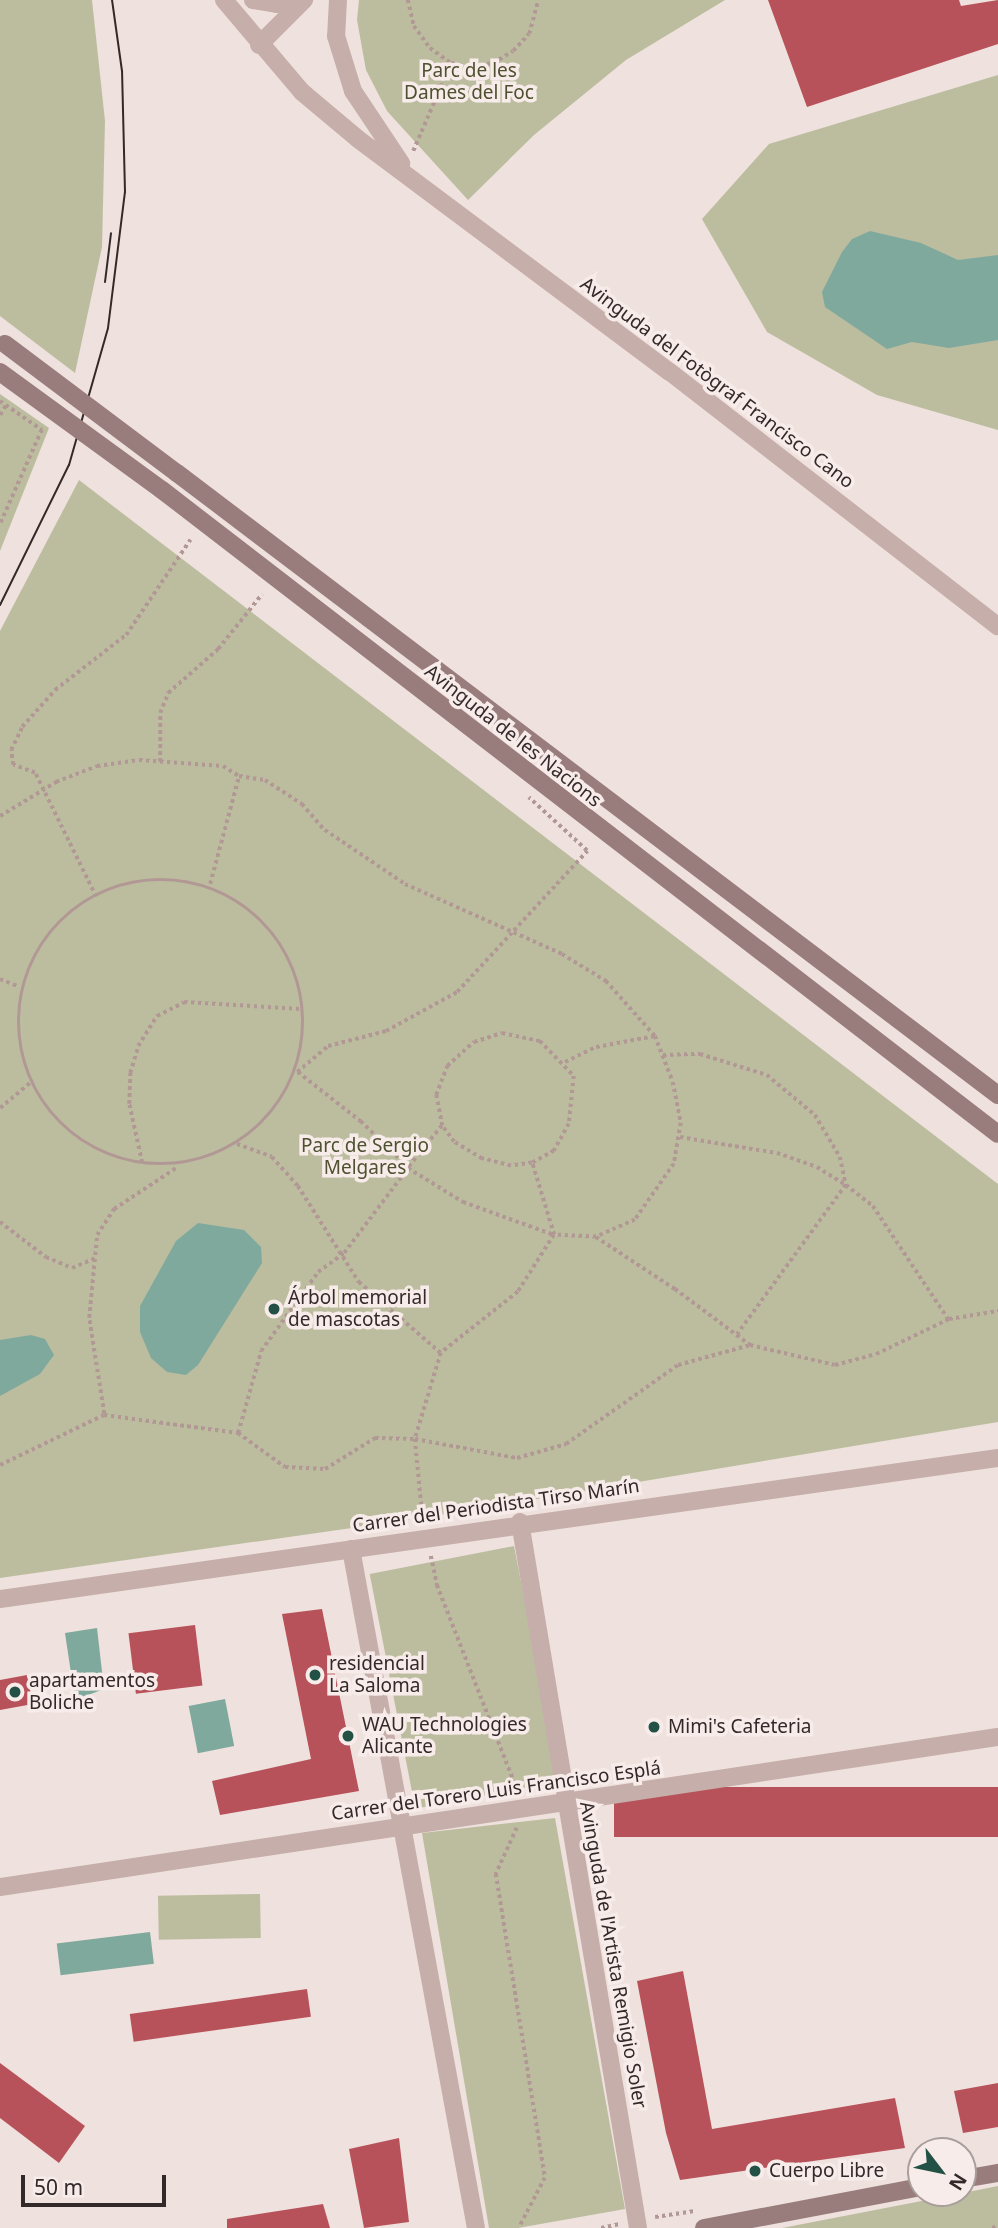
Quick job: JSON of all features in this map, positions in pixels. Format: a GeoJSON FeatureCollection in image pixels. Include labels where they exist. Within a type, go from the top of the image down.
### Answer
{"type":"FeatureCollection","features":[{"type":"Feature","properties":{"kind":"street","name":"Avinguda del Fotògraf Francisco Cano"},"geometry":{"type":"LineString","coordinates":[[224,0],[259,45],[302,92],[998,626]]}},
{"type":"Feature","properties":{"kind":"street"},"geometry":{"type":"LineString","coordinates":[[253,0],[277,4],[297,0]]}},
{"type":"Feature","properties":{"kind":"street"},"geometry":{"type":"LineString","coordinates":[[259,45],[303,0]]}},
{"type":"Feature","properties":{"kind":"street","name":"Avinguda del Fotògraf Francisco Cano"},"geometry":{"type":"LineString","coordinates":[[338,0],[337,36],[352,91],[409,175]]}},
{"type":"Feature","properties":{"kind":"street","name":"Avinguda de les Nacions"},"geometry":{"type":"LineString","coordinates":[[3,342],[998,1095]]}},
{"type":"Feature","properties":{"kind":"street","name":"Avinguda de les Nacions"},"geometry":{"type":"LineString","coordinates":[[0,372],[162,490],[998,1134]]}},
{"type":"Feature","properties":{"kind":"street","name":"Carrer del Periodista Tirso Marín"},"geometry":{"type":"LineString","coordinates":[[0,1599],[520,1522],[998,1458]]}},
{"type":"Feature","properties":{"kind":"street","name":"Avinguda de l'Artista Remigio Soler"},"geometry":{"type":"LineString","coordinates":[[520,1522],[638,2228]]}},
{"type":"Feature","properties":{"kind":"street"},"geometry":{"type":"LineString","coordinates":[[351,1549],[476,2228]]}},
{"type":"Feature","properties":{"kind":"street","name":"Carrer del Torero Luis Francisco Esplá"},"geometry":{"type":"LineString","coordinates":[[0,1887],[402,1826],[525,1811],[998,1737]]}},
{"type":"Feature","properties":{"kind":"street"},"geometry":{"type":"LineString","coordinates":[[977,2177],[998,2173]]}},
{"type":"Feature","properties":{"kind":"street"},"geometry":{"type":"LineString","coordinates":[[704,2228],[907,2190]]}},
{"type":"Feature","properties":{"kind":"path"},"geometry":{"type":"LineString","coordinates":[[408,0],[414,26],[430,48],[451,63],[492,63],[513,51],[529,34],[538,0]]}},
{"type":"Feature","properties":{"kind":"path"},"geometry":{"type":"LineString","coordinates":[[412,153],[451,63]]}},
{"type":"Feature","properties":{"kind":"path"},"geometry":{"type":"LineString","coordinates":[[0,401],[42,430],[0,524]]}},
{"type":"Feature","properties":{"kind":"path"},"geometry":{"type":"LineString","coordinates":[[0,415],[6,405]]}},
{"type":"Feature","properties":{"kind":"path"},"geometry":{"type":"LineString","coordinates":[[96,897],[35,773],[13,765],[11,750],[22,727],[87,662],[126,635],[190,540]]}},
{"type":"Feature","properties":{"kind":"path"},"geometry":{"type":"LineString","coordinates":[[160,762],[160,713],[168,693],[234,632],[262,594]]}},
{"type":"Feature","properties":{"kind":"path"},"geometry":{"type":"LineString","coordinates":[[0,816],[44,790],[97,766],[160,762],[223,766],[239,776],[265,780],[302,804],[325,830],[405,884],[477,919],[516,932],[606,981],[655,1036],[673,1082],[680,1137],[674,1164],[635,1220],[596,1237],[554,1235],[463,1202],[408,1168],[361,1122],[297,1072]]}},
{"type":"Feature","properties":{"kind":"path"},"geometry":{"type":"LineString","coordinates":[[210,884],[239,776]]}},
{"type":"Feature","properties":{"kind":"path"},"geometry":{"type":"LineString","coordinates":[[297,1072],[301,1009],[293,972],[263,922],[210,884],[162,878],[110,886],[60,918],[35,949],[17,986],[31,1082],[52,1116],[90,1143],[142,1164],[178,1167],[204,1161],[262,1124],[297,1072],[328,1046],[386,1031],[457,992],[516,932],[530,910],[587,851]]}},
{"type":"Feature","properties":{"kind":"path"},"geometry":{"type":"LineString","coordinates":[[0,979],[17,986]]}},
{"type":"Feature","properties":{"kind":"path"},"geometry":{"type":"LineString","coordinates":[[142,1164],[129,1104],[131,1073],[138,1046],[157,1016],[184,1002],[301,1009]]}},
{"type":"Feature","properties":{"kind":"path"},"geometry":{"type":"LineString","coordinates":[[502,1032],[540,1041],[565,1062],[574,1076],[569,1124],[554,1152],[532,1163],[511,1166],[482,1159],[454,1142],[442,1126],[436,1095],[447,1066],[474,1042],[502,1032]]}},
{"type":"Feature","properties":{"kind":"path"},"geometry":{"type":"LineString","coordinates":[[565,1062],[596,1047],[655,1036]]}},
{"type":"Feature","properties":{"kind":"path"},"geometry":{"type":"LineString","coordinates":[[663,1055],[700,1054],[768,1075],[815,1115],[840,1157],[846,1185],[737,1335]]}},
{"type":"Feature","properties":{"kind":"path"},"geometry":{"type":"LineString","coordinates":[[0,1108],[31,1082]]}},
{"type":"Feature","properties":{"kind":"path"},"geometry":{"type":"LineString","coordinates":[[238,1433],[261,1351],[318,1272],[344,1253],[442,1126]]}},
{"type":"Feature","properties":{"kind":"path"},"geometry":{"type":"LineString","coordinates":[[680,1137],[777,1153],[817,1167],[846,1185],[873,1206],[949,1319]]}},
{"type":"Feature","properties":{"kind":"path"},"geometry":{"type":"LineString","coordinates":[[236,1143],[272,1157],[344,1253],[359,1282],[378,1303],[441,1353]]}},
{"type":"Feature","properties":{"kind":"path"},"geometry":{"type":"LineString","coordinates":[[519,2228],[545,2178],[496,1874],[525,1811],[437,1586],[427,1537],[415,1438],[441,1353],[518,1292],[554,1235],[532,1163]]}},
{"type":"Feature","properties":{"kind":"path"},"geometry":{"type":"LineString","coordinates":[[104,1415],[89,1318],[97,1235],[114,1209],[178,1167]]}},
{"type":"Feature","properties":{"kind":"path"},"geometry":{"type":"LineString","coordinates":[[0,1222],[46,1257],[72,1268],[96,1258]]}},
{"type":"Feature","properties":{"kind":"path"},"geometry":{"type":"LineString","coordinates":[[596,1237],[750,1345],[835,1366],[876,1354],[949,1319],[998,1311]]}},
{"type":"Feature","properties":{"kind":"path"},"geometry":{"type":"LineString","coordinates":[[0,1465],[104,1415],[238,1433],[285,1467],[324,1469],[374,1438],[415,1438],[517,1458],[566,1444],[678,1365],[750,1345]]}},
{"type":"Feature","properties":{"kind":"path"},"geometry":{"type":"LineString","coordinates":[[992,2228],[998,2226]]}},
{"type":"Feature","properties":{"kind":"green space"},"geometry":{"type":"Polygon","coordinates":[[[0,0],[92,0],[105,121],[102,247],[75,373],[0,316],[0,0]]]}},
{"type":"Feature","properties":{"kind":"green space","name":"Parc de les Dames del Foc"},"geometry":{"type":"Polygon","coordinates":[[[359,0],[725,0],[626,60],[534,135],[468,200],[387,111],[366,70],[357,20],[359,0]]]}},
{"type":"Feature","properties":{"kind":"green space"},"geometry":{"type":"Polygon","coordinates":[[[998,75],[998,430],[877,395],[767,332],[702,219],[769,144],[998,75]]]}},
{"type":"Feature","properties":{"kind":"green space"},"geometry":{"type":"Polygon","coordinates":[[[0,394],[49,428],[0,551],[0,394]]]}},
{"type":"Feature","properties":{"kind":"green space","name":"Parc de Sergio Melgares"},"geometry":{"type":"Polygon","coordinates":[[[79,480],[998,1184],[998,1422],[422,1518],[0,1578],[0,631],[79,480]]]}},
{"type":"Feature","properties":{"kind":"green space"},"geometry":{"type":"Polygon","coordinates":[[[514,1546],[560,1781],[415,1809],[370,1574],[514,1546]]]}},
{"type":"Feature","properties":{"kind":"green space"},"geometry":{"type":"Polygon","coordinates":[[[555,1818],[625,2209],[518,2228],[489,2228],[422,1833],[555,1818]]]}},
{"type":"Feature","properties":{"kind":"green space"},"geometry":{"type":"Polygon","coordinates":[[[260,1894],[261,1938],[159,1940],[158,1896],[260,1894]]]}},
{"type":"Feature","properties":{"kind":"green space"},"geometry":{"type":"Polygon","coordinates":[[[998,2186],[998,2228],[782,2228],[907,2204],[907,2207],[977,2207],[977,2190],[998,2186]]]}},
{"type":"Feature","properties":{"kind":"water"},"geometry":{"type":"Polygon","coordinates":[[[870,231],[921,243],[958,260],[998,255],[998,340],[949,348],[912,342],[887,349],[825,307],[822,292],[842,252],[852,239],[870,231]]]}},
{"type":"Feature","properties":{"kind":"water"},"geometry":{"type":"Polygon","coordinates":[[[198,1223],[244,1230],[261,1247],[262,1263],[198,1365],[186,1375],[167,1372],[151,1358],[140,1332],[140,1306],[176,1241],[198,1223]]]}},
{"type":"Feature","properties":{"kind":"water"},"geometry":{"type":"Polygon","coordinates":[[[31,1335],[45,1339],[54,1355],[40,1374],[0,1396],[0,1340],[31,1335]]]}},
{"type":"Feature","properties":{"kind":"water"},"geometry":{"type":"Polygon","coordinates":[[[97,1628],[104,1689],[75,1700],[65,1633],[97,1628]]]}},
{"type":"Feature","properties":{"kind":"water"},"geometry":{"type":"Polygon","coordinates":[[[225,1699],[234,1746],[198,1753],[189,1706],[225,1699]]]}},
{"type":"Feature","properties":{"kind":"water"},"geometry":{"type":"Polygon","coordinates":[[[150,1932],[154,1964],[61,1975],[57,1943],[150,1932]]]}},
{"type":"Feature","properties":{"kind":"building"},"geometry":{"type":"Polygon","coordinates":[[[768,0],[959,0],[961,6],[998,0],[998,44],[807,107],[768,0]]]}},
{"type":"Feature","properties":{"kind":"building","name":"residencial La Saloma"},"geometry":{"type":"Polygon","coordinates":[[[322,1609],[359,1791],[220,1815],[212,1781],[311,1759],[282,1614],[322,1609]]]}},
{"type":"Feature","properties":{"kind":"building"},"geometry":{"type":"Polygon","coordinates":[[[195,1625],[202,1686],[136,1694],[128,1633],[195,1625]]]}},
{"type":"Feature","properties":{"kind":"building","name":"apartamentos Boliche"},"geometry":{"type":"Polygon","coordinates":[[[27,1675],[33,1704],[0,1710],[0,1680],[27,1675]]]}},
{"type":"Feature","properties":{"kind":"building"},"geometry":{"type":"Polygon","coordinates":[[[614,1787],[998,1787],[998,1837],[614,1837],[614,1787]]]}},
{"type":"Feature","properties":{"kind":"building"},"geometry":{"type":"Polygon","coordinates":[[[683,1971],[712,2129],[895,2098],[905,2148],[680,2180],[666,2133],[637,1981],[683,1971]]]}},
{"type":"Feature","properties":{"kind":"building"},"geometry":{"type":"Polygon","coordinates":[[[307,1989],[311,2017],[134,2042],[130,2014],[307,1989]]]}},
{"type":"Feature","properties":{"kind":"building"},"geometry":{"type":"Polygon","coordinates":[[[0,2063],[85,2126],[59,2163],[0,2118],[0,2063]]]}},
{"type":"Feature","properties":{"kind":"building"},"geometry":{"type":"Polygon","coordinates":[[[998,2083],[998,2127],[963,2133],[954,2091],[998,2083]]]}},
{"type":"Feature","properties":{"kind":"building"},"geometry":{"type":"Polygon","coordinates":[[[399,2138],[409,2222],[364,2228],[349,2149],[399,2138]]]}},
{"type":"Feature","properties":{"kind":"building"},"geometry":{"type":"Polygon","coordinates":[[[323,2204],[330,2228],[227,2228],[227,2219],[323,2204]]]}},
{"type":"Feature","properties":{"kind":"tram line"},"geometry":{"type":"LineString","coordinates":[[0,605],[69,465],[108,328],[125,192],[122,71],[112,0]]}},
{"type":"Feature","properties":{"kind":"tram line"},"geometry":{"type":"LineString","coordinates":[[105,282],[111,233]]}},
{"type":"Feature","properties":{"kind":"place","name":"Árbol memorial de mascotas"},"geometry":{"type":"Point","coordinates":[274,1309]}},
{"type":"Feature","properties":{"kind":"place","name":"residencial La Saloma"},"geometry":{"type":"Point","coordinates":[315,1675]}},
{"type":"Feature","properties":{"kind":"place","name":"apartamentos Boliche"},"geometry":{"type":"Point","coordinates":[15,1692]}},
{"type":"Feature","properties":{"kind":"place","name":"Mimi's Cafeteria"},"geometry":{"type":"Point","coordinates":[654,1727]}},
{"type":"Feature","properties":{"kind":"place","name":"WAU Technologies Alicante"},"geometry":{"type":"Point","coordinates":[348,1736]}},
{"type":"Feature","properties":{"kind":"place","name":"Cuerpo Libre"},"geometry":{"type":"Point","coordinates":[755,2171]}}]}
